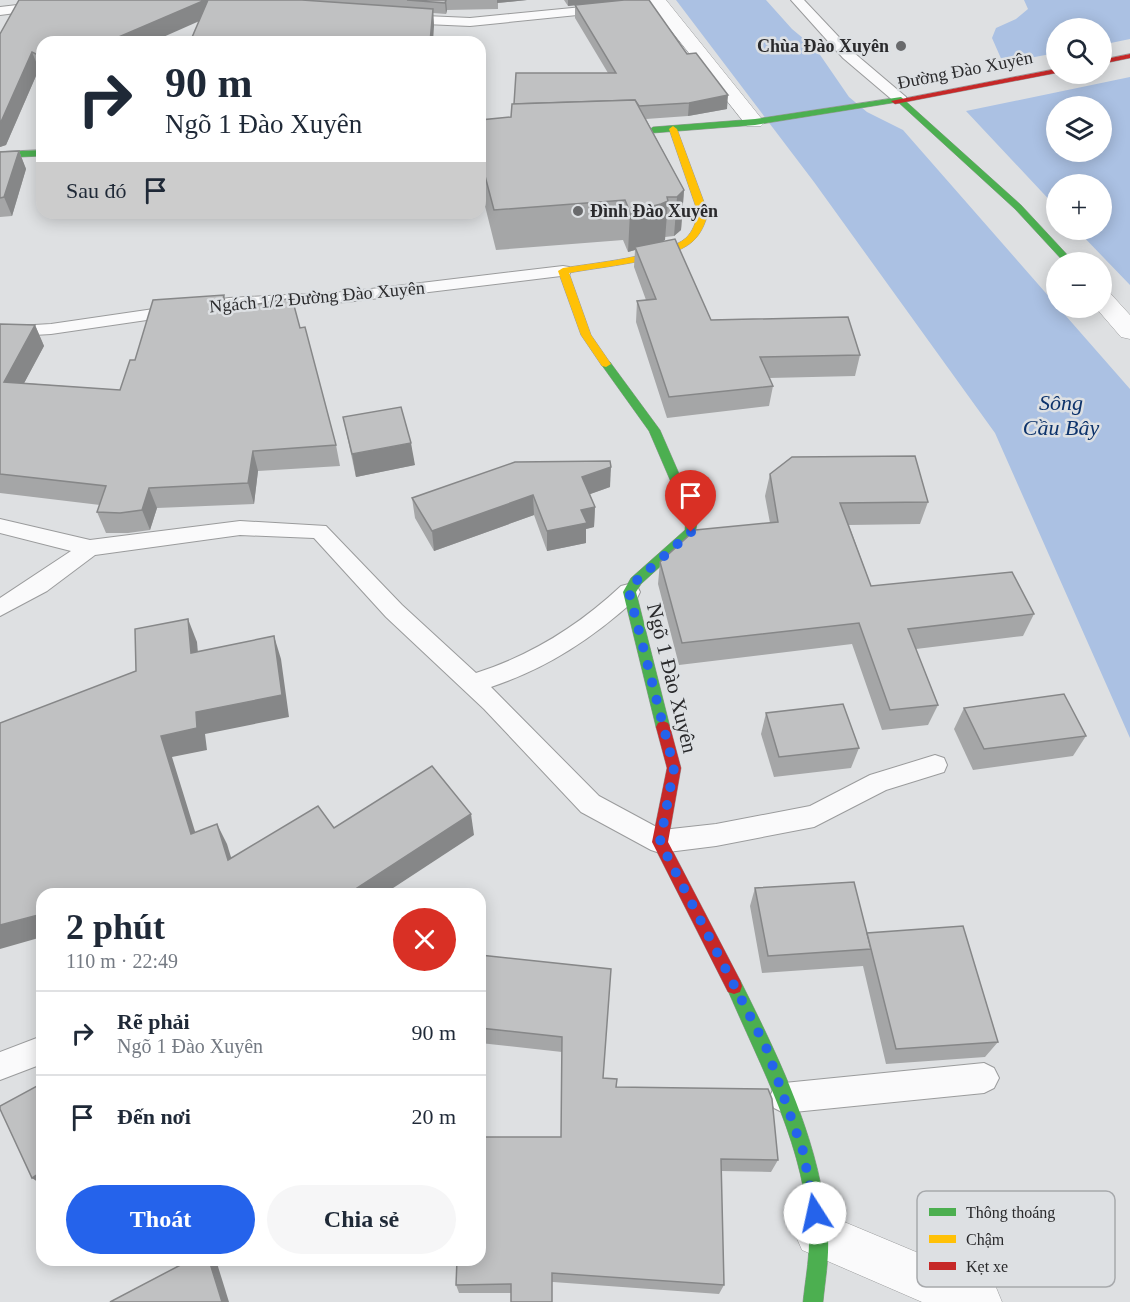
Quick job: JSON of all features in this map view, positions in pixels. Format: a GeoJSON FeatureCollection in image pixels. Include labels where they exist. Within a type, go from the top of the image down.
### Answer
{"type":"FeatureCollection","features":[{"type":"Feature","properties":{"kind":"street"},"geometry":{"type":"LineString","coordinates":[[654,2],[754,122]]}},
{"type":"Feature","properties":{"kind":"street"},"geometry":{"type":"LineString","coordinates":[[1112,60],[1130,56]]}},
{"type":"Feature","properties":{"kind":"street","name":"Đường Đào Xuyên"},"geometry":{"type":"LineString","coordinates":[[754,122],[881,104],[1046,72]]}},
{"type":"Feature","properties":{"kind":"street"},"geometry":{"type":"LineString","coordinates":[[901,100],[1018,207],[1060,252]]}},
{"type":"Feature","properties":{"kind":"street"},"geometry":{"type":"LineString","coordinates":[[639,130],[754,122]]}},
{"type":"Feature","properties":{"kind":"street"},"geometry":{"type":"LineString","coordinates":[[563,271],[662,252],[690,242],[701,224],[702,213],[673,129]]}},
{"type":"Feature","properties":{"kind":"street"},"geometry":{"type":"LineString","coordinates":[[0,155],[36,153]]}},
{"type":"Feature","properties":{"kind":"street","name":"Ngõ 1 Đào Xuyên"},"geometry":{"type":"LineString","coordinates":[[563,271],[586,335],[654,430],[692,517],[691,532],[636,581],[629,592],[674,768],[660,842]]}},
{"type":"Feature","properties":{"kind":"street"},"geometry":{"type":"LineString","coordinates":[[1112,311],[1130,331]]}},
{"type":"Feature","properties":{"kind":"street"},"geometry":{"type":"LineString","coordinates":[[660,842],[766,1047],[803,1151],[818,1234],[813,1302]]}},
{"type":"Feature","properties":{"kind":"street"},"geometry":{"type":"LineString","coordinates":[[818,1234],[917,1276]]}},
{"type":"Feature","properties":{"kind":"street"},"geometry":{"type":"LineString","coordinates":[[943,1287],[978,1302]]}},
{"type":"Feature","properties":{"kind":"lane"},"geometry":{"type":"LineString","coordinates":[[797,0],[840,48],[901,100]]}},
{"type":"Feature","properties":{"kind":"lane"},"geometry":{"type":"LineString","coordinates":[[0,11],[58,6]]}},
{"type":"Feature","properties":{"kind":"lane"},"geometry":{"type":"LineString","coordinates":[[394,18],[470,21],[615,8]]}},
{"type":"Feature","properties":{"kind":"lane","name":"Ngách 1/2 Đường Đào Xuyên"},"geometry":{"type":"LineString","coordinates":[[0,332],[51,329],[229,303],[375,294],[563,271]]}},
{"type":"Feature","properties":{"kind":"lane"},"geometry":{"type":"LineString","coordinates":[[0,526],[90,548],[240,528],[319,531],[394,611],[472,684],[590,804],[660,842],[717,835],[814,816],[879,782],[936,765]]}},
{"type":"Feature","properties":{"kind":"lane"},"geometry":{"type":"LineString","coordinates":[[0,608],[39,585],[90,548]]}},
{"type":"Feature","properties":{"kind":"lane"},"geometry":{"type":"LineString","coordinates":[[472,684],[512,672],[548,656],[590,627],[629,592]]}},
{"type":"Feature","properties":{"kind":"lane"},"geometry":{"type":"LineString","coordinates":[[0,1066],[36,1052]]}},
{"type":"Feature","properties":{"kind":"lane"},"geometry":{"type":"LineString","coordinates":[[783,1098],[984,1078]]}},
{"type":"Feature","properties":{"kind":"water","name":"Sông Cầu Bây"},"geometry":{"type":"Polygon","coordinates":[[[676,0],[766,0],[792,29],[816,49],[849,97],[867,112],[903,130],[1046,293],[1046,318],[1068,318],[1130,389],[1130,738],[995,433],[814,182],[676,0]]]}},
{"type":"Feature","properties":{"kind":"water"},"geometry":{"type":"Polygon","coordinates":[[[1024,0],[1130,0],[1130,39],[1112,43],[1112,18],[1046,18],[1046,55],[1003,63],[992,38],[996,28],[1016,19],[1028,9],[1024,0]]]}},
{"type":"Feature","properties":{"kind":"water"},"geometry":{"type":"Polygon","coordinates":[[[1130,77],[1130,285],[1112,266],[1112,252],[1098,252],[1087,240],[1112,240],[1112,174],[1046,174],[1046,196],[966,111],[1096,84],[1112,84],[1112,81],[1130,77]]]}},
{"type":"Feature","properties":{"kind":"building"},"geometry":{"type":"Polygon","coordinates":[[[19,0],[205,0],[121,36],[36,36],[36,54],[32,52],[0,124],[0,34],[19,0]]]}},
{"type":"Feature","properties":{"kind":"building"},"geometry":{"type":"Polygon","coordinates":[[[208,0],[302,0],[433,9],[431,36],[193,36],[208,0]]]}},
{"type":"Feature","properties":{"kind":"building"},"geometry":{"type":"Polygon","coordinates":[[[407,0],[446,0],[445,3],[407,0]]]}},
{"type":"Feature","properties":{"kind":"building"},"geometry":{"type":"Polygon","coordinates":[[[649,0],[687,54],[696,53],[728,95],[689,103],[639,106],[635,100],[514,104],[516,73],[616,73],[575,5],[649,0]]]}},
{"type":"Feature","properties":{"kind":"building"},"geometry":{"type":"Polygon","coordinates":[[[635,100],[684,190],[677,197],[667,197],[668,201],[661,204],[630,212],[625,200],[494,210],[486,180],[486,119],[511,117],[512,104],[635,100]]]}},
{"type":"Feature","properties":{"kind":"building"},"geometry":{"type":"Polygon","coordinates":[[[19,151],[4,197],[0,198],[0,152],[19,151]]]}},
{"type":"Feature","properties":{"kind":"building"},"geometry":{"type":"Polygon","coordinates":[[[675,239],[711,320],[848,317],[860,355],[760,357],[773,386],[669,397],[637,301],[656,299],[635,247],[675,239]]]}},
{"type":"Feature","properties":{"kind":"building"},"geometry":{"type":"Polygon","coordinates":[[[224,295],[220,311],[292,298],[300,328],[305,327],[336,445],[253,451],[248,483],[149,488],[142,510],[120,513],[97,512],[106,486],[0,474],[0,324],[35,325],[4,382],[120,390],[130,360],[135,360],[153,300],[224,295]]]}},
{"type":"Feature","properties":{"kind":"building"},"geometry":{"type":"Polygon","coordinates":[[[401,407],[411,443],[352,454],[343,417],[401,407]]]}},
{"type":"Feature","properties":{"kind":"building"},"geometry":{"type":"Polygon","coordinates":[[[915,456],[928,502],[840,503],[871,586],[1012,572],[1034,614],[908,629],[938,705],[890,710],[859,623],[682,643],[660,562],[695,530],[778,522],[770,474],[792,457],[915,456]]]}},
{"type":"Feature","properties":{"kind":"building"},"geometry":{"type":"Polygon","coordinates":[[[610,461],[611,467],[582,477],[595,507],[581,510],[587,523],[547,531],[533,495],[432,531],[412,498],[515,462],[610,461]]]}},
{"type":"Feature","properties":{"kind":"building"},"geometry":{"type":"Polygon","coordinates":[[[188,619],[191,653],[274,636],[282,695],[196,712],[197,728],[161,736],[191,834],[217,824],[228,860],[318,806],[334,828],[432,766],[471,814],[357,888],[36,888],[36,916],[0,925],[0,723],[136,671],[135,629],[188,619]]]}},
{"type":"Feature","properties":{"kind":"building"},"geometry":{"type":"Polygon","coordinates":[[[1064,694],[1086,736],[984,749],[964,708],[1064,694]]]}},
{"type":"Feature","properties":{"kind":"building"},"geometry":{"type":"Polygon","coordinates":[[[843,704],[859,748],[779,757],[766,713],[843,704]]]}},
{"type":"Feature","properties":{"kind":"building"},"geometry":{"type":"Polygon","coordinates":[[[854,882],[871,949],[768,956],[755,888],[854,882]]]}},
{"type":"Feature","properties":{"kind":"building"},"geometry":{"type":"Polygon","coordinates":[[[963,926],[998,1042],[896,1049],[867,933],[963,926]]]}},
{"type":"Feature","properties":{"kind":"building"},"geometry":{"type":"Polygon","coordinates":[[[486,956],[611,969],[603,1078],[617,1079],[616,1087],[768,1089],[772,1099],[778,1160],[721,1159],[724,1285],[552,1273],[552,1302],[511,1302],[511,1284],[456,1285],[457,1266],[486,1266],[486,1137],[561,1137],[562,1037],[486,1029],[486,956]]]}},
{"type":"Feature","properties":{"kind":"building"},"geometry":{"type":"Polygon","coordinates":[[[36,1087],[36,1175],[32,1178],[0,1109],[0,1106],[36,1087]]]}},
{"type":"Feature","properties":{"kind":"building"},"geometry":{"type":"Polygon","coordinates":[[[179,1266],[211,1266],[222,1302],[110,1302],[179,1266]]]}},
{"type":"Feature","properties":{"kind":"traffic: fast"},"geometry":{"type":"LineString","coordinates":[[901,100],[1018,207],[1060,252]]}},
{"type":"Feature","properties":{"kind":"traffic: fast"},"geometry":{"type":"LineString","coordinates":[[653,130],[755,122],[895,101]]}},
{"type":"Feature","properties":{"kind":"traffic: fast"},"geometry":{"type":"LineString","coordinates":[[0,155],[36,153]]}},
{"type":"Feature","properties":{"kind":"traffic: fast"},"geometry":{"type":"LineString","coordinates":[[606,364],[654,430],[692,517],[691,532],[636,581],[629,592],[663,727]]}},
{"type":"Feature","properties":{"kind":"traffic: fast"},"geometry":{"type":"LineString","coordinates":[[734,986],[776,1075],[799,1137],[807,1168],[818,1233],[818,1259],[813,1302]]}},
{"type":"Feature","properties":{"kind":"traffic: slow"},"geometry":{"type":"LineString","coordinates":[[606,364],[586,335],[563,271],[666,252],[680,246],[695,233],[703,213],[673,129]]}},
{"type":"Feature","properties":{"kind":"traffic: jam"},"geometry":{"type":"LineString","coordinates":[[1112,60],[1130,56]]}},
{"type":"Feature","properties":{"kind":"traffic: jam"},"geometry":{"type":"LineString","coordinates":[[895,101],[1046,73]]}},
{"type":"Feature","properties":{"kind":"traffic: jam"},"geometry":{"type":"LineString","coordinates":[[663,727],[674,768],[660,842],[734,986]]}},
{"type":"Feature","properties":{"kind":"place","name":"Chùa Đào Xuyên"},"geometry":{"type":"Point","coordinates":[901,46]}},
{"type":"Feature","properties":{"kind":"place","name":"Đình Đào Xuyên"},"geometry":{"type":"Point","coordinates":[578,211]}},
{"type":"Feature","properties":{"kind":"route"},"geometry":{"type":"LineString","coordinates":[[691,532],[681,544],[648,569],[629,592],[674,768],[660,842],[766,1047],[803,1151],[815,1213]]}}]}
